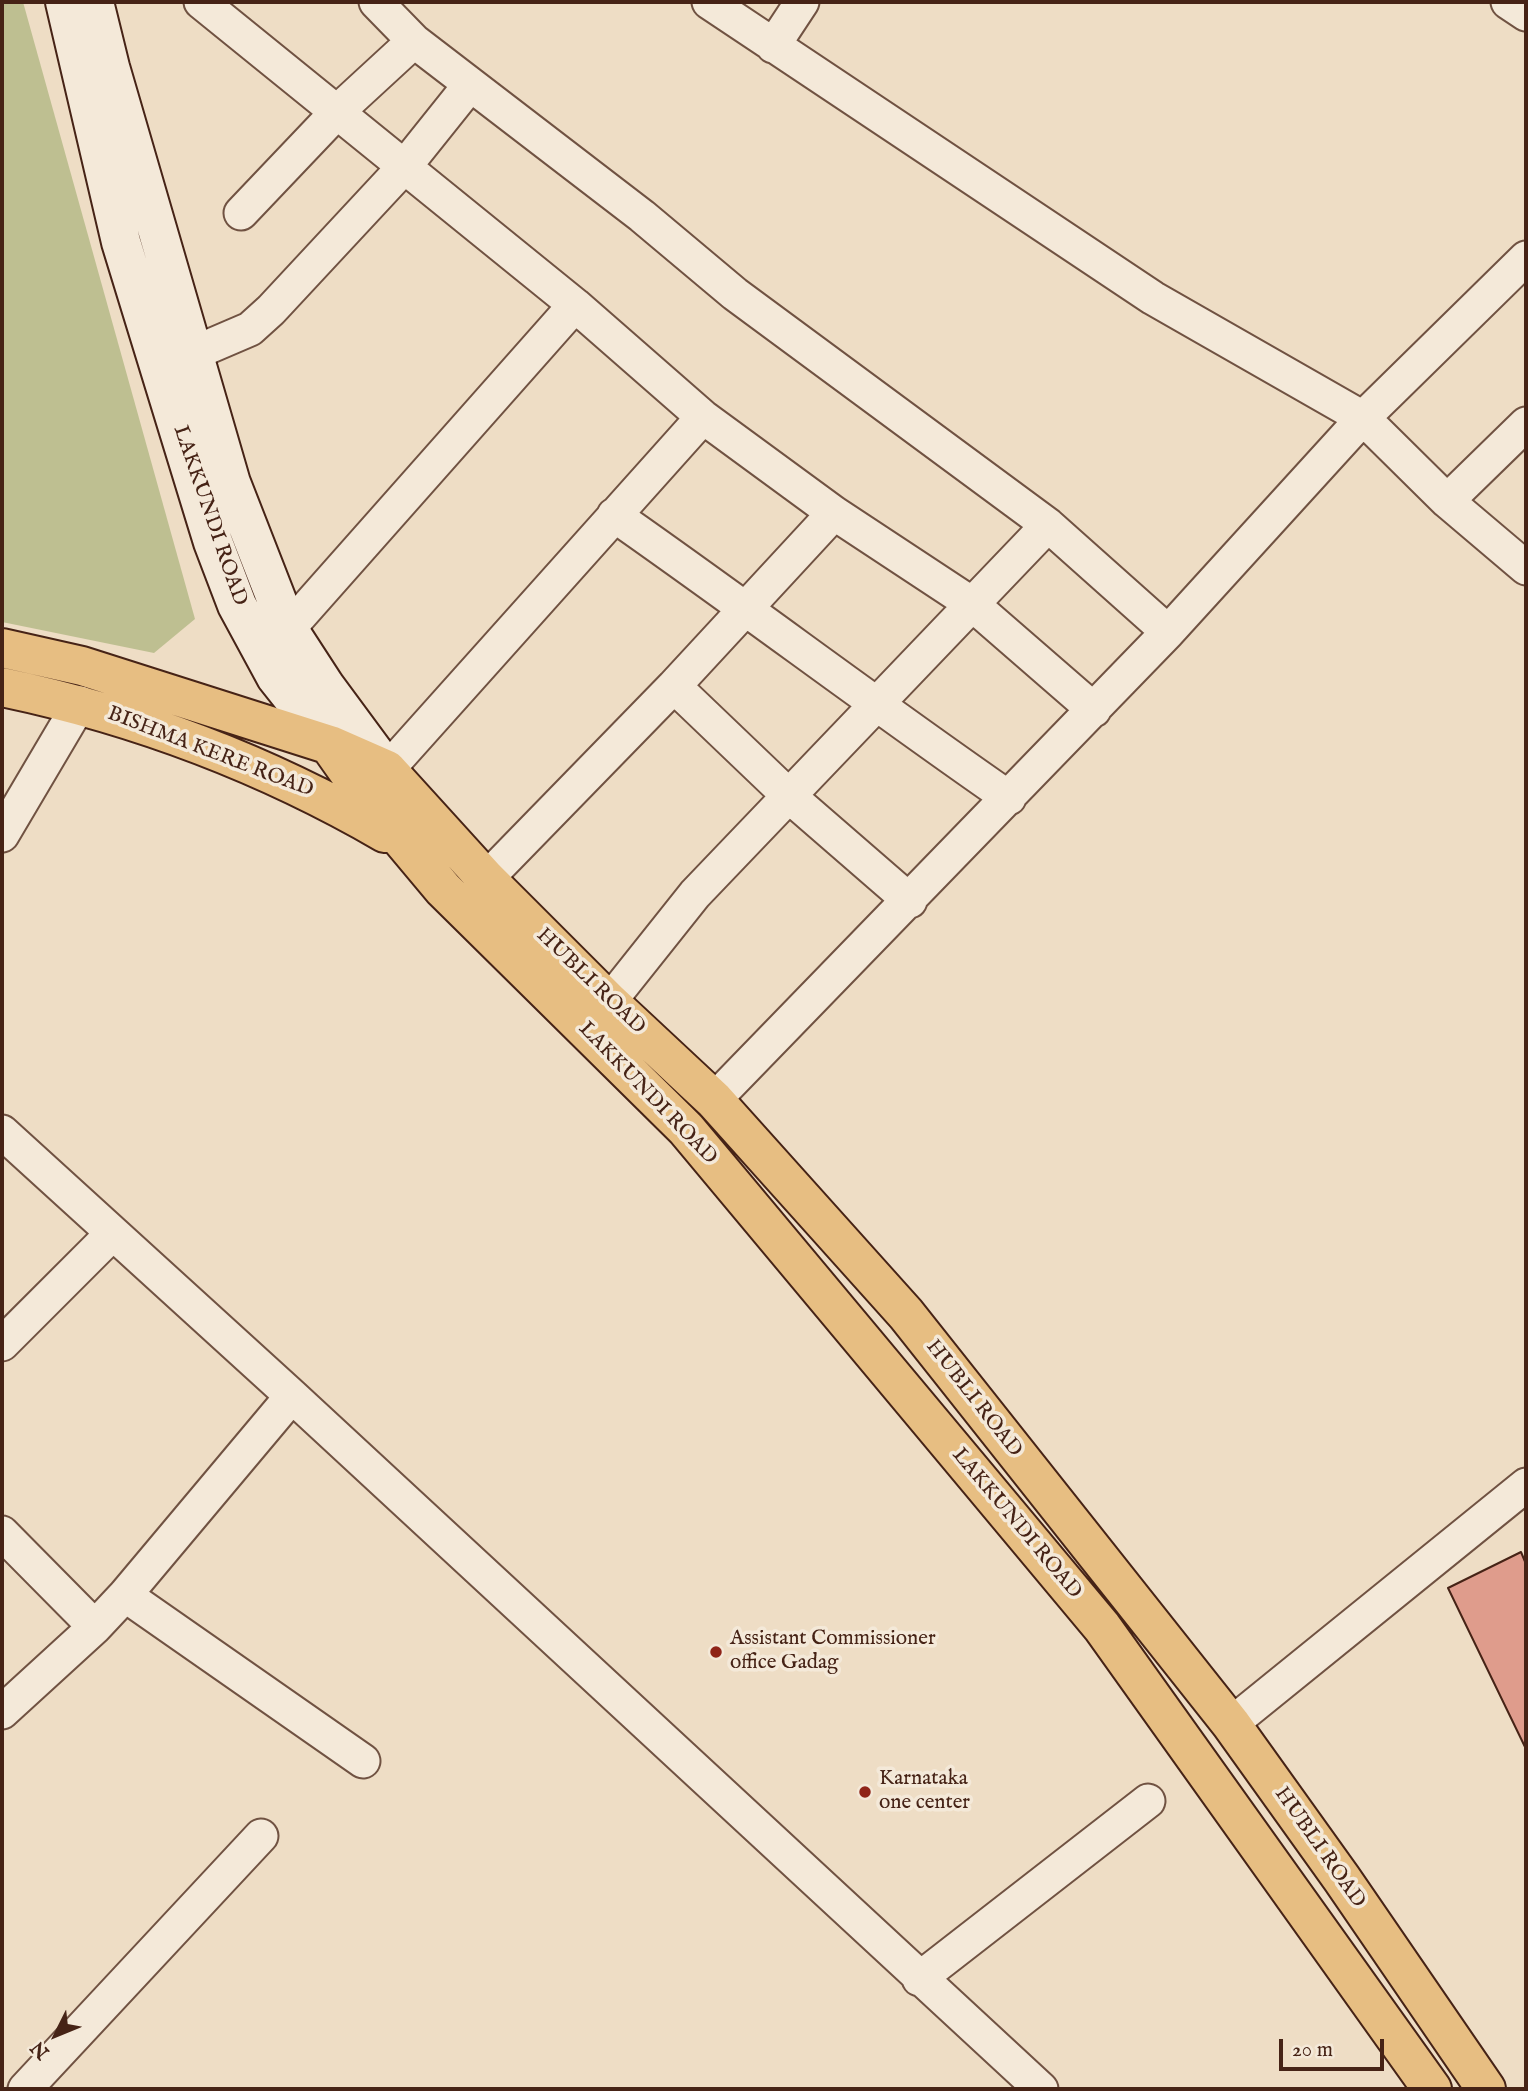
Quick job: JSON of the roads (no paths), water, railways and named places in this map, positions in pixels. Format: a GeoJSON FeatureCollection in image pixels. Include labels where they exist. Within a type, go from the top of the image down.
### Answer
{"type":"FeatureCollection","features":[{"type":"Feature","properties":{"kind":"main road","name":"LAKKUNDI ROAD"},"geometry":{"type":"LineString","coordinates":[[65,2],[121,242],[213,542],[237,605],[276,677],[366,797],[443,888],[686,1129],[1102,1627],[1432,2089]]}},
{"type":"Feature","properties":{"kind":"main road","name":"LAKKUNDI ROAD"},"geometry":{"type":"LineString","coordinates":[[94,2],[110,67],[230,483],[288,629],[325,686],[387,770]]}},
{"type":"Feature","properties":{"kind":"main road"},"geometry":{"type":"LineString","coordinates":[[2,648],[82,666],[330,746],[387,770]]}},
{"type":"Feature","properties":{"kind":"main road","name":"BISHMA KERE ROAD"},"geometry":{"type":"LineString","coordinates":[[2,687],[80,703],[228,756],[321,796],[408,847]]}},
{"type":"Feature","properties":{"kind":"main road","name":"HUBLI ROAD"},"geometry":{"type":"LineString","coordinates":[[387,770],[486,879],[609,1002],[714,1100],[906,1314],[1231,1724],[1342,1879],[1486,2089]]}},
{"type":"Feature","properties":{"kind":"street"},"geometry":{"type":"LineString","coordinates":[[201,2],[575,305],[703,417],[834,513],[972,604],[1094,710]]}},
{"type":"Feature","properties":{"kind":"street"},"geometry":{"type":"LineString","coordinates":[[376,2],[414,41],[469,86],[642,216],[735,294],[1048,525],[1168,632]]}},
{"type":"Feature","properties":{"kind":"street"},"geometry":{"type":"LineString","coordinates":[[709,2],[1153,298],[1363,418],[1447,502],[1526,568]]}},
{"type":"Feature","properties":{"kind":"street"},"geometry":{"type":"LineString","coordinates":[[773,46],[802,2]]}},
{"type":"Feature","properties":{"kind":"street"},"geometry":{"type":"LineString","coordinates":[[1508,2],[1526,14]]}},
{"type":"Feature","properties":{"kind":"street"},"geometry":{"type":"LineString","coordinates":[[241,213],[338,111],[414,41]]}},
{"type":"Feature","properties":{"kind":"street"},"geometry":{"type":"LineString","coordinates":[[194,353],[250,329],[405,166],[469,86]]}},
{"type":"Feature","properties":{"kind":"street"},"geometry":{"type":"LineString","coordinates":[[714,1100],[1094,710],[1363,418],[1526,258]]}},
{"type":"Feature","properties":{"kind":"street"},"geometry":{"type":"LineString","coordinates":[[288,629],[575,305]]}},
{"type":"Feature","properties":{"kind":"street"},"geometry":{"type":"LineString","coordinates":[[387,770],[703,417]]}},
{"type":"Feature","properties":{"kind":"street"},"geometry":{"type":"LineString","coordinates":[[1447,502],[1526,424]]}},
{"type":"Feature","properties":{"kind":"street"},"geometry":{"type":"LineString","coordinates":[[486,879],[674,686],[834,513]]}},
{"type":"Feature","properties":{"kind":"street"},"geometry":{"type":"LineString","coordinates":[[614,515],[746,608],[875,706],[1009,798]]}},
{"type":"Feature","properties":{"kind":"street"},"geometry":{"type":"LineString","coordinates":[[609,1002],[695,894],[1048,525]]}},
{"type":"Feature","properties":{"kind":"street"},"geometry":{"type":"LineString","coordinates":[[674,686],[789,796],[910,901]]}},
{"type":"Feature","properties":{"kind":"street"},"geometry":{"type":"LineString","coordinates":[[2,835],[80,703]]}},
{"type":"Feature","properties":{"kind":"street"},"geometry":{"type":"LineString","coordinates":[[2,1132],[111,1235],[292,1395],[919,1979],[1041,2089]]}},
{"type":"Feature","properties":{"kind":"street"},"geometry":{"type":"LineString","coordinates":[[2,1343],[111,1235]]}},
{"type":"Feature","properties":{"kind":"street"},"geometry":{"type":"LineString","coordinates":[[2,1712],[95,1628],[292,1395]]}},
{"type":"Feature","properties":{"kind":"street"},"geometry":{"type":"LineString","coordinates":[[1231,1724],[1526,1485]]}},
{"type":"Feature","properties":{"kind":"street"},"geometry":{"type":"LineString","coordinates":[[2,1533],[95,1628]]}},
{"type":"Feature","properties":{"kind":"street"},"geometry":{"type":"LineString","coordinates":[[125,1595],[363,1761]]}},
{"type":"Feature","properties":{"kind":"street"},"geometry":{"type":"LineString","coordinates":[[919,1979],[1148,1801]]}},
{"type":"Feature","properties":{"kind":"street"},"geometry":{"type":"LineString","coordinates":[[39,2085],[261,1836]]}},
{"type":"Feature","properties":{"kind":"place","name":"Assistant Commissioner office Gadag"},"geometry":{"type":"Point","coordinates":[716,1652]}},
{"type":"Feature","properties":{"kind":"place","name":"Karnataka one center"},"geometry":{"type":"Point","coordinates":[865,1792]}}]}
